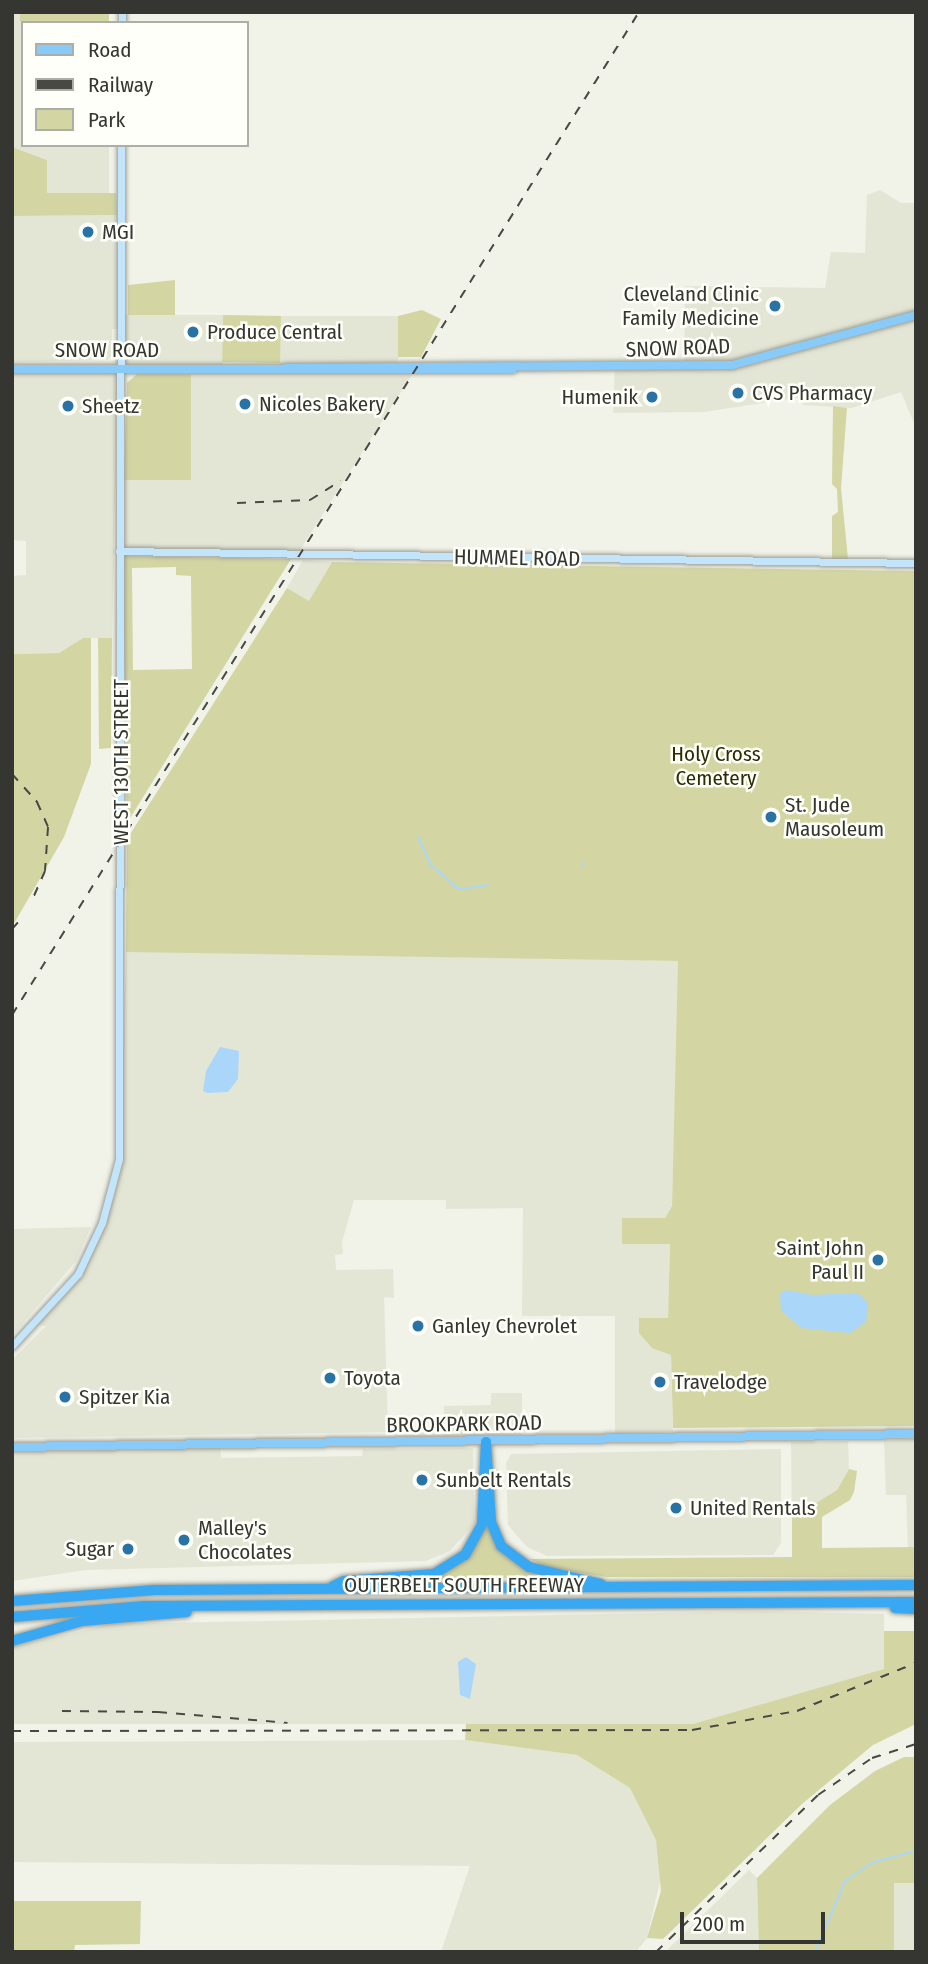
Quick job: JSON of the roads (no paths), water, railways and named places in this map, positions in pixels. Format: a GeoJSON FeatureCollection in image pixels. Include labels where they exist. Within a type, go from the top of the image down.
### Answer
{"type":"FeatureCollection","features":[{"type":"Feature","properties":{"kind":"highway"},"geometry":{"type":"LineString","coordinates":[[486,1442],[491,1522],[501,1546],[529,1567],[604,1587]]}},
{"type":"Feature","properties":{"kind":"highway"},"geometry":{"type":"LineString","coordinates":[[332,1588],[344,1581],[434,1574],[465,1555],[482,1524],[486,1442]]}},
{"type":"Feature","properties":{"kind":"highway","name":"OUTERBELT SOUTH FREEWAY"},"geometry":{"type":"LineString","coordinates":[[12,1601],[115,1591],[916,1585]]}},
{"type":"Feature","properties":{"kind":"highway"},"geometry":{"type":"LineString","coordinates":[[821,1602],[916,1609]]}},
{"type":"Feature","properties":{"kind":"highway","name":"OUTERBELT SOUTH FREEWAY"},"geometry":{"type":"LineString","coordinates":[[12,1618],[115,1607],[916,1602]]}},
{"type":"Feature","properties":{"kind":"highway"},"geometry":{"type":"LineString","coordinates":[[12,1641],[89,1619],[252,1605]]}},
{"type":"Feature","properties":{"kind":"main road","name":"WEST 130TH STREET"},"geometry":{"type":"LineString","coordinates":[[12,1346],[78,1274],[102,1223],[119,1159],[121,147]]}},
{"type":"Feature","properties":{"kind":"main road","name":"SNOW ROAD"},"geometry":{"type":"LineString","coordinates":[[12,369],[481,364],[519,368],[732,365],[916,315]]}},
{"type":"Feature","properties":{"kind":"main road","name":"HUMMEL ROAD"},"geometry":{"type":"LineString","coordinates":[[119,551],[916,563]]}},
{"type":"Feature","properties":{"kind":"main road","name":"BROOKPARK ROAD"},"geometry":{"type":"LineString","coordinates":[[12,1447],[916,1434]]}},
{"type":"Feature","properties":{"kind":"water"},"geometry":{"type":"Polygon","coordinates":[[[220,1047],[239,1051],[238,1079],[228,1092],[207,1093],[203,1091],[206,1071],[220,1047]]]}},
{"type":"Feature","properties":{"kind":"water"},"geometry":{"type":"Polygon","coordinates":[[[787,1290],[813,1295],[858,1293],[868,1303],[866,1322],[850,1333],[801,1328],[781,1310],[780,1294],[787,1290]]]}},
{"type":"Feature","properties":{"kind":"water"},"geometry":{"type":"Polygon","coordinates":[[[466,1657],[476,1664],[470,1699],[460,1695],[458,1662],[466,1657]]]}},
{"type":"Feature","properties":{"kind":"waterway"},"geometry":{"type":"LineString","coordinates":[[418,837],[431,865],[459,889],[488,885]]}},
{"type":"Feature","properties":{"kind":"waterway"},"geometry":{"type":"LineString","coordinates":[[815,1952],[845,1881],[873,1862],[916,1851]]}},
{"type":"Feature","properties":{"kind":"railway"},"geometry":{"type":"LineString","coordinates":[[12,1015],[639,12]]}},
{"type":"Feature","properties":{"kind":"railway"},"geometry":{"type":"LineString","coordinates":[[237,503],[310,500],[340,481]]}},
{"type":"Feature","properties":{"kind":"railway"},"geometry":{"type":"LineString","coordinates":[[12,774],[37,802],[48,827],[45,871],[31,903]]}},
{"type":"Feature","properties":{"kind":"railway"},"geometry":{"type":"LineString","coordinates":[[12,929],[21,919]]}},
{"type":"Feature","properties":{"kind":"railway"},"geometry":{"type":"LineString","coordinates":[[12,1731],[692,1730],[797,1711],[916,1663]]}},
{"type":"Feature","properties":{"kind":"railway"},"geometry":{"type":"LineString","coordinates":[[62,1711],[158,1712],[288,1723]]}},
{"type":"Feature","properties":{"kind":"railway"},"geometry":{"type":"LineString","coordinates":[[656,1952],[818,1795],[872,1758],[916,1744]]}},
{"type":"Feature","properties":{"kind":"place","name":"MGI"},"geometry":{"type":"Point","coordinates":[88,232]}},
{"type":"Feature","properties":{"kind":"place","name":"Cleveland Clinic Family Medicine"},"geometry":{"type":"Point","coordinates":[775,306]}},
{"type":"Feature","properties":{"kind":"place","name":"Produce Central"},"geometry":{"type":"Point","coordinates":[193,332]}},
{"type":"Feature","properties":{"kind":"place","name":"CVS Pharmacy"},"geometry":{"type":"Point","coordinates":[738,393]}},
{"type":"Feature","properties":{"kind":"place","name":"Humenik"},"geometry":{"type":"Point","coordinates":[652,397]}},
{"type":"Feature","properties":{"kind":"place","name":"Nicoles Bakery"},"geometry":{"type":"Point","coordinates":[245,404]}},
{"type":"Feature","properties":{"kind":"place","name":"Sheetz"},"geometry":{"type":"Point","coordinates":[68,406]}},
{"type":"Feature","properties":{"kind":"place","name":"St. Jude Mausoleum"},"geometry":{"type":"Point","coordinates":[771,817]}},
{"type":"Feature","properties":{"kind":"place","name":"Saint John Paul II"},"geometry":{"type":"Point","coordinates":[878,1260]}},
{"type":"Feature","properties":{"kind":"place","name":"Ganley Chevrolet"},"geometry":{"type":"Point","coordinates":[418,1326]}},
{"type":"Feature","properties":{"kind":"place","name":"Toyota"},"geometry":{"type":"Point","coordinates":[330,1378]}},
{"type":"Feature","properties":{"kind":"place","name":"Travelodge"},"geometry":{"type":"Point","coordinates":[660,1382]}},
{"type":"Feature","properties":{"kind":"place","name":"Spitzer Kia"},"geometry":{"type":"Point","coordinates":[65,1397]}},
{"type":"Feature","properties":{"kind":"place","name":"Sunbelt Rentals"},"geometry":{"type":"Point","coordinates":[422,1480]}},
{"type":"Feature","properties":{"kind":"place","name":"United Rentals"},"geometry":{"type":"Point","coordinates":[676,1508]}},
{"type":"Feature","properties":{"kind":"place","name":"Malley's Chocolates"},"geometry":{"type":"Point","coordinates":[184,1540]}},
{"type":"Feature","properties":{"kind":"place","name":"Sugar"},"geometry":{"type":"Point","coordinates":[128,1549]}},
{"type":"Feature","properties":{"kind":"park label","name":"Holy Cross Cemetery"},"geometry":{"type":"Point","coordinates":[716,766]}}]}
